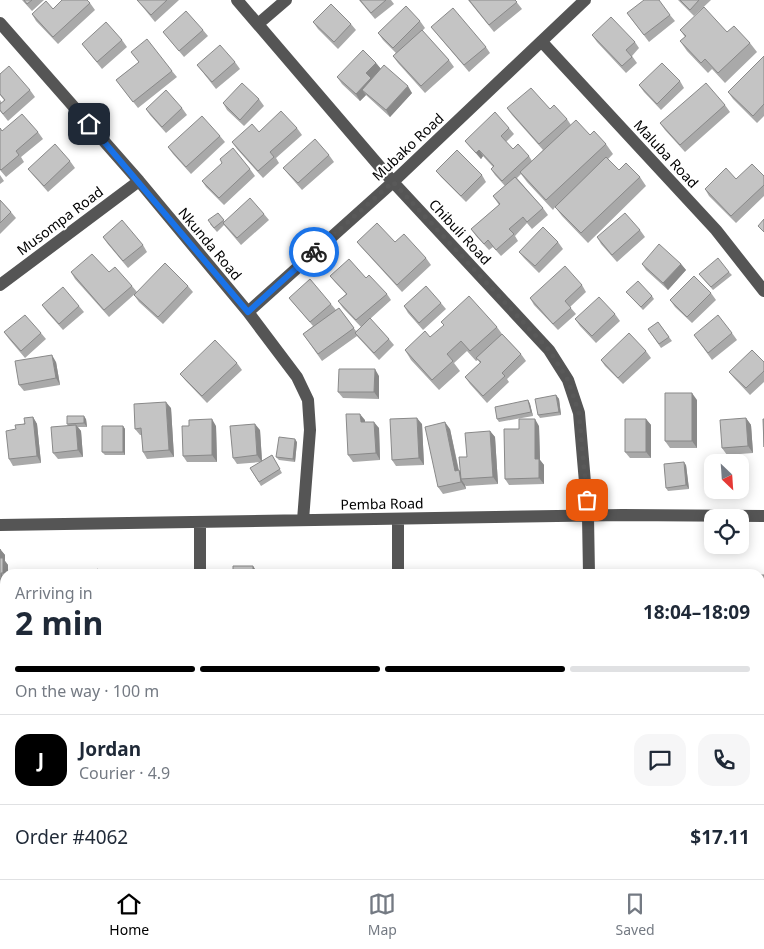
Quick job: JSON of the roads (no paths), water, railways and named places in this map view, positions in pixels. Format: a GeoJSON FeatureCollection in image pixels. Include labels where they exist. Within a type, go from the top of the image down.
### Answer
{"type":"FeatureCollection","features":[{"type":"Feature","properties":{"kind":"street","name":"Chibuli Road"},"geometry":{"type":"LineString","coordinates":[[237,0],[393,182],[549,350],[568,380],[579,413],[588,517],[589,569]]}},
{"type":"Feature","properties":{"kind":"street"},"geometry":{"type":"LineString","coordinates":[[258,24],[286,0]]}},
{"type":"Feature","properties":{"kind":"street","name":"Mubako Road"},"geometry":{"type":"LineString","coordinates":[[248,312],[393,182],[585,0]]}},
{"type":"Feature","properties":{"kind":"street","name":"Nkunda Road"},"geometry":{"type":"LineString","coordinates":[[0,23],[139,181],[248,312],[297,377],[308,400],[310,430],[303,520]]}},
{"type":"Feature","properties":{"kind":"street","name":"Maluba Road"},"geometry":{"type":"LineString","coordinates":[[542,42],[716,230],[764,291]]}},
{"type":"Feature","properties":{"kind":"street","name":"Musompa Road"},"geometry":{"type":"LineString","coordinates":[[0,285],[139,181]]}},
{"type":"Feature","properties":{"kind":"street","name":"Pemba Road"},"geometry":{"type":"LineString","coordinates":[[0,525],[622,515],[764,516]]}},
{"type":"Feature","properties":{"kind":"street"},"geometry":{"type":"LineString","coordinates":[[398,519],[398,569]]}},
{"type":"Feature","properties":{"kind":"street"},"geometry":{"type":"LineString","coordinates":[[200,522],[200,569]]}}]}
